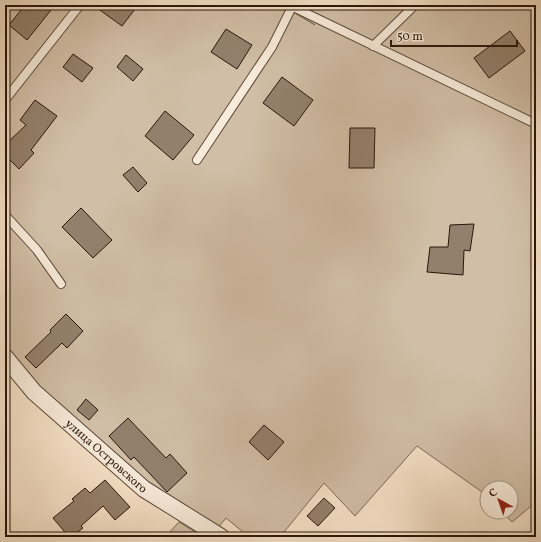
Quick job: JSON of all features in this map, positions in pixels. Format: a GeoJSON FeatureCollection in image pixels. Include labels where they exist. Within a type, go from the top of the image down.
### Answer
{"type":"FeatureCollection","features":[{"type":"Feature","properties":{"kind":"street","name":"улица Островского"},"geometry":{"type":"LineString","coordinates":[[5,357],[34,392],[144,490],[221,537]]}},
{"type":"Feature","properties":{"kind":"lane"},"geometry":{"type":"LineString","coordinates":[[5,100],[80,5]]}},
{"type":"Feature","properties":{"kind":"lane"},"geometry":{"type":"LineString","coordinates":[[373,46],[415,5]]}},
{"type":"Feature","properties":{"kind":"lane"},"geometry":{"type":"LineString","coordinates":[[198,160],[272,47],[291,6],[536,124]]}},
{"type":"Feature","properties":{"kind":"lane"},"geometry":{"type":"LineString","coordinates":[[5,215],[36,250],[62,284]]}},
{"type":"Feature","properties":{"kind":"shaded area"},"geometry":{"type":"Polygon","coordinates":[[[5,5],[281,5],[315,25],[283,5],[536,5],[536,502],[519,516],[519,480],[479,480],[479,490],[417,446],[355,516],[324,483],[280,537],[249,537],[226,518],[217,529],[171,504],[49,400],[5,348],[5,5]]]}},
{"type":"Feature","properties":{"kind":"shaded area"},"geometry":{"type":"Polygon","coordinates":[[[179,522],[203,537],[165,537],[179,522]]]}},
{"type":"Feature","properties":{"kind":"building"},"geometry":{"type":"Polygon","coordinates":[[[25,5],[55,5],[27,40],[9,25],[25,5]]]}},
{"type":"Feature","properties":{"kind":"building"},"geometry":{"type":"Polygon","coordinates":[[[93,5],[138,5],[122,26],[93,5]]]}},
{"type":"Feature","properties":{"kind":"building"},"geometry":{"type":"Polygon","coordinates":[[[226,29],[252,45],[237,69],[211,52],[226,29]]]}},
{"type":"Feature","properties":{"kind":"building"},"geometry":{"type":"Polygon","coordinates":[[[510,31],[525,51],[489,78],[474,58],[510,31]]]}},
{"type":"Feature","properties":{"kind":"building"},"geometry":{"type":"Polygon","coordinates":[[[73,54],[93,68],[82,82],[63,67],[73,54]]]}},
{"type":"Feature","properties":{"kind":"building"},"geometry":{"type":"Polygon","coordinates":[[[126,55],[143,69],[133,81],[117,67],[126,55]]]}},
{"type":"Feature","properties":{"kind":"building"},"geometry":{"type":"Polygon","coordinates":[[[282,77],[313,100],[294,126],[263,103],[282,77]]]}},
{"type":"Feature","properties":{"kind":"building"},"geometry":{"type":"Polygon","coordinates":[[[35,100],[57,116],[31,150],[34,153],[19,169],[5,155],[5,145],[26,125],[20,120],[35,100]]]}},
{"type":"Feature","properties":{"kind":"building"},"geometry":{"type":"Polygon","coordinates":[[[165,111],[194,135],[173,160],[145,136],[165,111]]]}},
{"type":"Feature","properties":{"kind":"building"},"geometry":{"type":"Polygon","coordinates":[[[350,128],[375,128],[374,168],[349,168],[350,128]]]}},
{"type":"Feature","properties":{"kind":"building"},"geometry":{"type":"Polygon","coordinates":[[[133,167],[147,183],[138,192],[123,175],[133,167]]]}},
{"type":"Feature","properties":{"kind":"building"},"geometry":{"type":"Polygon","coordinates":[[[81,208],[112,240],[93,258],[62,227],[81,208]]]}},
{"type":"Feature","properties":{"kind":"building"},"geometry":{"type":"Polygon","coordinates":[[[474,224],[470,251],[464,250],[463,275],[427,272],[430,247],[448,247],[450,225],[474,224]]]}},
{"type":"Feature","properties":{"kind":"building"},"geometry":{"type":"Polygon","coordinates":[[[66,314],[83,331],[67,348],[62,343],[36,368],[25,357],[51,332],[50,330],[66,314]]]}},
{"type":"Feature","properties":{"kind":"building"},"geometry":{"type":"Polygon","coordinates":[[[86,399],[98,410],[89,420],[77,410],[86,399]]]}},
{"type":"Feature","properties":{"kind":"building"},"geometry":{"type":"Polygon","coordinates":[[[128,418],[166,458],[170,454],[187,473],[167,492],[134,457],[131,460],[109,436],[128,418]]]}},
{"type":"Feature","properties":{"kind":"building"},"geometry":{"type":"Polygon","coordinates":[[[264,425],[284,442],[268,460],[249,442],[264,425]]]}},
{"type":"Feature","properties":{"kind":"building"},"geometry":{"type":"Polygon","coordinates":[[[105,480],[130,507],[115,520],[103,506],[81,526],[83,528],[69,537],[53,518],[74,501],[72,499],[85,488],[90,493],[105,480]]]}},
{"type":"Feature","properties":{"kind":"building"},"geometry":{"type":"Polygon","coordinates":[[[324,498],[335,508],[318,526],[307,516],[324,498]]]}}]}
